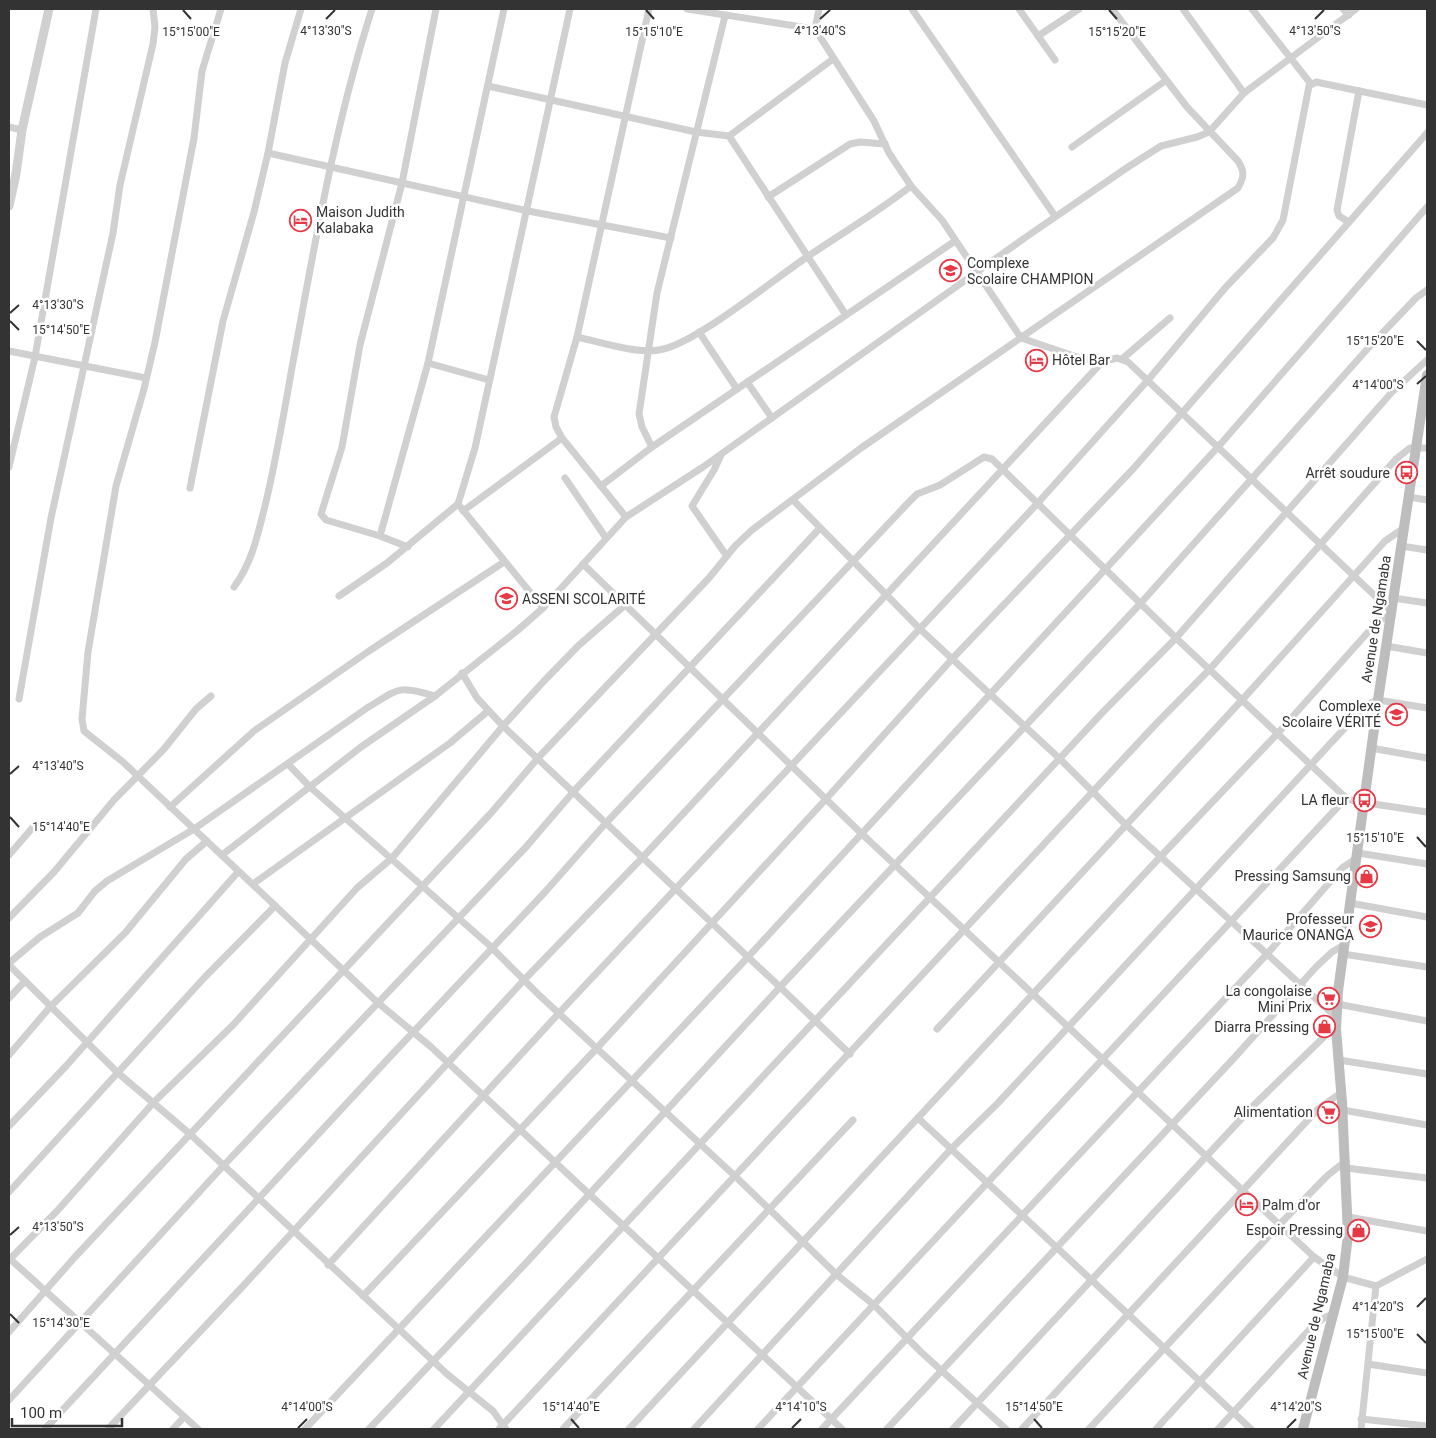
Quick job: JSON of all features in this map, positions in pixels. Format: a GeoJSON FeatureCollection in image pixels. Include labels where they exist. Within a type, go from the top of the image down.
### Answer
{"type":"FeatureCollection","features":[{"type":"Feature","properties":{"kind":"main road","name":"Avenue de Ngamaba"},"geometry":{"type":"LineString","coordinates":[[1302,1429],[1343,1277],[1348,1235],[1346,1164],[1336,1018],[1371,748],[1393,598],[1409,497],[1422,448],[1427,375]]}},
{"type":"Feature","properties":{"kind":"street"},"geometry":{"type":"LineString","coordinates":[[9,206],[13,174],[49,9]]}},
{"type":"Feature","properties":{"kind":"street"},"geometry":{"type":"LineString","coordinates":[[9,467],[35,357],[96,9]]}},
{"type":"Feature","properties":{"kind":"street"},"geometry":{"type":"LineString","coordinates":[[19,699],[51,518],[113,232],[120,185],[153,44],[155,27],[153,9]]}},
{"type":"Feature","properties":{"kind":"street"},"geometry":{"type":"LineString","coordinates":[[221,9],[202,71],[194,138],[146,378],[116,486],[88,652],[82,719],[84,731],[137,776],[222,854],[238,872],[378,1002],[483,1096],[728,1323],[761,1356],[842,1429]]}},
{"type":"Feature","properties":{"kind":"street"},"geometry":{"type":"LineString","coordinates":[[190,488],[223,321],[268,153],[285,63],[298,9]]}},
{"type":"Feature","properties":{"kind":"street"},"geometry":{"type":"LineString","coordinates":[[234,587],[245,573],[252,556],[274,471],[330,168],[353,68],[372,9]]}},
{"type":"Feature","properties":{"kind":"street"},"geometry":{"type":"LineString","coordinates":[[408,547],[380,536],[326,520],[321,514],[342,447],[360,345],[402,183],[436,9]]}},
{"type":"Feature","properties":{"kind":"street"},"geometry":{"type":"LineString","coordinates":[[380,536],[428,363],[504,9]]}},
{"type":"Feature","properties":{"kind":"street"},"geometry":{"type":"LineString","coordinates":[[339,596],[408,547],[458,504],[475,448],[528,211],[570,9]]}},
{"type":"Feature","properties":{"kind":"street"},"geometry":{"type":"LineString","coordinates":[[626,517],[562,438],[554,417],[577,337],[592,261],[602,226],[649,9]]}},
{"type":"Feature","properties":{"kind":"street"},"geometry":{"type":"LineString","coordinates":[[687,9],[815,29]]}},
{"type":"Feature","properties":{"kind":"street"},"geometry":{"type":"LineString","coordinates":[[819,9],[815,29],[874,121],[884,144],[912,186],[942,220],[1022,338],[1083,359],[1102,362],[1122,358],[1170,318]]}},
{"type":"Feature","properties":{"kind":"street"},"geometry":{"type":"LineString","coordinates":[[912,9],[1055,216]]}},
{"type":"Feature","properties":{"kind":"street"},"geometry":{"type":"LineString","coordinates":[[1019,9],[1055,60]]}},
{"type":"Feature","properties":{"kind":"street"},"geometry":{"type":"LineString","coordinates":[[1038,36],[1079,9]]}},
{"type":"Feature","properties":{"kind":"street"},"geometry":{"type":"LineString","coordinates":[[9,1332],[74,1258],[343,968],[490,813],[538,758],[656,636],[709,578],[726,555],[752,530],[861,448],[1238,188],[1243,178],[1244,170],[1225,147],[1208,132],[1165,81],[1112,9]]}},
{"type":"Feature","properties":{"kind":"street"},"geometry":{"type":"LineString","coordinates":[[1183,9],[1244,93]]}},
{"type":"Feature","properties":{"kind":"street"},"geometry":{"type":"LineString","coordinates":[[1252,9],[1311,84]]}},
{"type":"Feature","properties":{"kind":"street"},"geometry":{"type":"LineString","coordinates":[[1343,9],[1349,15]]}},
{"type":"Feature","properties":{"kind":"street"},"geometry":{"type":"LineString","coordinates":[[222,854],[385,730],[435,696],[543,608],[626,517],[721,454],[1055,216],[1161,146],[1197,137],[1208,132],[1244,93],[1356,9]]}},
{"type":"Feature","properties":{"kind":"street"},"geometry":{"type":"LineString","coordinates":[[652,446],[642,428],[639,414],[657,293],[725,16]]}},
{"type":"Feature","properties":{"kind":"street"},"geometry":{"type":"LineString","coordinates":[[488,86],[696,132],[729,136],[833,59]]}},
{"type":"Feature","properties":{"kind":"street"},"geometry":{"type":"LineString","coordinates":[[1072,147],[1165,81]]}},
{"type":"Feature","properties":{"kind":"street"},"geometry":{"type":"LineString","coordinates":[[328,1265],[790,765],[1036,505],[1148,380],[1225,288],[1278,230],[1283,220],[1307,89],[1311,84],[1316,82],[1427,105]]}},
{"type":"Feature","properties":{"kind":"street"},"geometry":{"type":"LineString","coordinates":[[1349,222],[1339,216],[1337,206],[1359,91]]}},
{"type":"Feature","properties":{"kind":"street"},"geometry":{"type":"LineString","coordinates":[[9,127],[22,130]]}},
{"type":"Feature","properties":{"kind":"street"},"geometry":{"type":"LineString","coordinates":[[363,1296],[597,1048],[711,922],[826,800],[953,658],[1071,537],[1427,133]]}},
{"type":"Feature","properties":{"kind":"street"},"geometry":{"type":"LineString","coordinates":[[729,136],[846,315]]}},
{"type":"Feature","properties":{"kind":"street"},"geometry":{"type":"LineString","coordinates":[[768,197],[850,144],[860,142],[884,144]]}},
{"type":"Feature","properties":{"kind":"street"},"geometry":{"type":"LineString","coordinates":[[268,153],[330,168],[464,195],[528,211],[671,238]]}},
{"type":"Feature","properties":{"kind":"street"},"geometry":{"type":"LineString","coordinates":[[577,337],[649,351],[671,347],[699,332],[809,256],[884,208],[912,186]]}},
{"type":"Feature","properties":{"kind":"street"},"geometry":{"type":"LineString","coordinates":[[305,1429],[632,1081],[1106,570],[1218,447],[1427,206]]}},
{"type":"Feature","properties":{"kind":"street"},"geometry":{"type":"LineString","coordinates":[[601,486],[652,446],[955,240]]}},
{"type":"Feature","properties":{"kind":"street"},"geometry":{"type":"LineString","coordinates":[[369,1429],[590,1195],[780,987],[1140,604],[1370,346],[1416,298],[1427,290]]}},
{"type":"Feature","properties":{"kind":"street"},"geometry":{"type":"LineString","coordinates":[[699,332],[737,389]]}},
{"type":"Feature","properties":{"kind":"street"},"geometry":{"type":"LineString","coordinates":[[9,350],[35,357],[146,378]]}},
{"type":"Feature","properties":{"kind":"street"},"geometry":{"type":"LineString","coordinates":[[629,1429],[1160,856],[1278,733],[1369,631],[1391,613],[1355,575],[1148,380],[1122,358]]}},
{"type":"Feature","properties":{"kind":"street"},"geometry":{"type":"LineString","coordinates":[[434,1429],[1060,758],[1176,638],[1392,392],[1427,360]]}},
{"type":"Feature","properties":{"kind":"street"},"geometry":{"type":"LineString","coordinates":[[108,1429],[448,1065],[524,980],[642,858],[1102,362]]}},
{"type":"Feature","properties":{"kind":"street"},"geometry":{"type":"LineString","coordinates":[[428,363],[489,380]]}},
{"type":"Feature","properties":{"kind":"street"},"geometry":{"type":"LineString","coordinates":[[747,382],[772,418]]}},
{"type":"Feature","properties":{"kind":"street"},"geometry":{"type":"LineString","coordinates":[[463,511],[562,438]]}},
{"type":"Feature","properties":{"kind":"street"},"geometry":{"type":"LineString","coordinates":[[435,696],[408,688],[398,690],[367,708],[194,829],[108,880],[95,891],[78,913],[68,922],[40,937],[9,964],[118,1073],[154,1102],[224,1165],[294,1230],[328,1265],[468,1393],[493,1411],[502,1428],[1208,670],[1396,459],[1404,452],[1422,448]]}},
{"type":"Feature","properties":{"kind":"street"},"geometry":{"type":"LineString","coordinates":[[721,454],[717,466],[692,506],[726,555]]}},
{"type":"Feature","properties":{"kind":"street"},"geometry":{"type":"LineString","coordinates":[[45,1429],[412,1032],[493,949],[605,824],[724,700],[788,628],[917,494],[940,485],[984,457],[992,459],[1036,505],[1106,570],[1208,670],[1346,798],[1427,812]]}},
{"type":"Feature","properties":{"kind":"street"},"geometry":{"type":"LineString","coordinates":[[565,478],[606,538]]}},
{"type":"Feature","properties":{"kind":"street"},"geometry":{"type":"LineString","coordinates":[[1409,497],[1427,500]]}},
{"type":"Feature","properties":{"kind":"street"},"geometry":{"type":"LineString","coordinates":[[793,500],[920,629],[1060,758],[1125,824],[1268,953],[1336,1018]]}},
{"type":"Feature","properties":{"kind":"street"},"geometry":{"type":"LineString","coordinates":[[458,504],[543,608]]}},
{"type":"Feature","properties":{"kind":"street"},"geometry":{"type":"LineString","coordinates":[[9,1400],[224,1165],[526,848],[574,791],[820,528]]}},
{"type":"Feature","properties":{"kind":"street"},"geometry":{"type":"LineString","coordinates":[[937,1029],[1125,824],[1242,700],[1385,541],[1405,528]]}},
{"type":"Feature","properties":{"kind":"street"},"geometry":{"type":"LineString","coordinates":[[1401,546],[1427,550]]}},
{"type":"Feature","properties":{"kind":"street"},"geometry":{"type":"LineString","coordinates":[[170,807],[254,731],[369,651],[504,562]]}},
{"type":"Feature","properties":{"kind":"street"},"geometry":{"type":"LineString","coordinates":[[583,564],[895,866],[1208,1156],[1314,1257],[1343,1277],[1376,1286],[1427,1260]]}},
{"type":"Feature","properties":{"kind":"street"},"geometry":{"type":"LineString","coordinates":[[1393,598],[1427,603]]}},
{"type":"Feature","properties":{"kind":"street"},"geometry":{"type":"LineString","coordinates":[[198,1429],[9,1259],[57,1211],[154,1102],[233,1026],[357,888],[392,858],[503,726],[578,646],[625,605]]}},
{"type":"Feature","properties":{"kind":"street"},"geometry":{"type":"LineString","coordinates":[[1386,646],[1427,653]]}},
{"type":"Feature","properties":{"kind":"street"},"geometry":{"type":"LineString","coordinates":[[462,673],[488,711],[503,726],[574,791],[605,824],[748,956],[850,1054]]}},
{"type":"Feature","properties":{"kind":"street"},"geometry":{"type":"LineString","coordinates":[[9,918],[54,872],[137,776],[164,749],[196,709],[211,696]]}},
{"type":"Feature","properties":{"kind":"street"},"geometry":{"type":"LineString","coordinates":[[694,1429],[951,1149],[998,1103],[1366,705],[1378,700],[1427,708]]}},
{"type":"Feature","properties":{"kind":"street"},"geometry":{"type":"LineString","coordinates":[[253,884],[450,743],[488,711]]}},
{"type":"Feature","properties":{"kind":"street"},"geometry":{"type":"LineString","coordinates":[[1371,748],[1427,758]]}},
{"type":"Feature","properties":{"kind":"street"},"geometry":{"type":"LineString","coordinates":[[288,764],[310,787],[459,917],[559,1013],[736,1177],[836,1274],[874,1305],[941,1371],[979,1402],[1006,1429]]}},
{"type":"Feature","properties":{"kind":"street"},"geometry":{"type":"LineString","coordinates":[[758,1429],[1101,1058],[1346,798]]}},
{"type":"Feature","properties":{"kind":"street"},"geometry":{"type":"LineString","coordinates":[[9,855],[34,826]]}},
{"type":"Feature","properties":{"kind":"street"},"geometry":{"type":"LineString","coordinates":[[9,1055],[50,1007],[125,933],[186,859],[207,841]]}},
{"type":"Feature","properties":{"kind":"street"},"geometry":{"type":"LineString","coordinates":[[822,1429],[906,1337],[1268,953],[1342,868],[1357,856],[1427,864]]}},
{"type":"Feature","properties":{"kind":"street"},"geometry":{"type":"LineString","coordinates":[[9,1126],[238,872]]}},
{"type":"Feature","properties":{"kind":"street"},"geometry":{"type":"LineString","coordinates":[[1350,903],[1427,917]]}},
{"type":"Feature","properties":{"kind":"street"},"geometry":{"type":"LineString","coordinates":[[9,1192],[204,978],[275,906]]}},
{"type":"Feature","properties":{"kind":"street"},"geometry":{"type":"LineString","coordinates":[[887,1429],[1324,958],[1344,950],[1427,967]]}},
{"type":"Feature","properties":{"kind":"street"},"geometry":{"type":"LineString","coordinates":[[9,998],[25,981]]}},
{"type":"Feature","properties":{"kind":"street"},"geometry":{"type":"LineString","coordinates":[[1338,1004],[1427,1020]]}},
{"type":"Feature","properties":{"kind":"street"},"geometry":{"type":"LineString","coordinates":[[953,1429],[1254,1105],[1327,1034],[1336,1029]]}},
{"type":"Feature","properties":{"kind":"street"},"geometry":{"type":"LineString","coordinates":[[1339,1060],[1427,1074]]}},
{"type":"Feature","properties":{"kind":"street"},"geometry":{"type":"LineString","coordinates":[[1022,1429],[1318,1108],[1342,1092]]}},
{"type":"Feature","properties":{"kind":"street"},"geometry":{"type":"LineString","coordinates":[[1343,1110],[1427,1125]]}},
{"type":"Feature","properties":{"kind":"street"},"geometry":{"type":"LineString","coordinates":[[918,1118],[1251,1429]]}},
{"type":"Feature","properties":{"kind":"street"},"geometry":{"type":"LineString","coordinates":[[562,1429],[853,1120]]}},
{"type":"Feature","properties":{"kind":"street"},"geometry":{"type":"LineString","coordinates":[[1089,1429],[1328,1174],[1346,1164],[1427,1178]]}},
{"type":"Feature","properties":{"kind":"street"},"geometry":{"type":"LineString","coordinates":[[1348,1217],[1427,1231]]}},
{"type":"Feature","properties":{"kind":"street"},"geometry":{"type":"LineString","coordinates":[[1156,1429],[1314,1257]]}},
{"type":"Feature","properties":{"kind":"street"},"geometry":{"type":"LineString","coordinates":[[1361,1429],[1376,1286]]}},
{"type":"Feature","properties":{"kind":"street"},"geometry":{"type":"LineString","coordinates":[[1218,1429],[1310,1329],[1325,1317],[1334,1314]]}},
{"type":"Feature","properties":{"kind":"street"},"geometry":{"type":"LineString","coordinates":[[1368,1364],[1427,1372]]}},
{"type":"Feature","properties":{"kind":"street"},"geometry":{"type":"LineString","coordinates":[[173,1429],[184,1417]]}},
{"type":"Feature","properties":{"kind":"street"},"geometry":{"type":"LineString","coordinates":[[1362,1419],[1427,1426]]}},
{"type":"Feature","properties":{"kind":"place","name":"Maison Judith Kalabaka"},"geometry":{"type":"Point","coordinates":[300,220]}},
{"type":"Feature","properties":{"kind":"place","name":"Complexe Scolaire CHAMPION"},"geometry":{"type":"Point","coordinates":[951,271]}},
{"type":"Feature","properties":{"kind":"place","name":"Hôtel Bar"},"geometry":{"type":"Point","coordinates":[1036,360]}},
{"type":"Feature","properties":{"kind":"place","name":"Arrêt soudure"},"geometry":{"type":"Point","coordinates":[1406,473]}},
{"type":"Feature","properties":{"kind":"place","name":"ASSENI SCOLARITÉ"},"geometry":{"type":"Point","coordinates":[506,599]}},
{"type":"Feature","properties":{"kind":"place","name":"Complexe Scolaire VÉRITÉ"},"geometry":{"type":"Point","coordinates":[1397,714]}},
{"type":"Feature","properties":{"kind":"place","name":"LA fleur"},"geometry":{"type":"Point","coordinates":[1365,800]}},
{"type":"Feature","properties":{"kind":"place","name":"Pressing Samsung"},"geometry":{"type":"Point","coordinates":[1367,876]}},
{"type":"Feature","properties":{"kind":"place","name":"Professeur Maurice ONANGA"},"geometry":{"type":"Point","coordinates":[1370,927]}},
{"type":"Feature","properties":{"kind":"place","name":"La congolaise Mini Prix"},"geometry":{"type":"Point","coordinates":[1328,999]}},
{"type":"Feature","properties":{"kind":"place","name":"Diarra Pressing"},"geometry":{"type":"Point","coordinates":[1325,1027]}},
{"type":"Feature","properties":{"kind":"place","name":"Alimentation"},"geometry":{"type":"Point","coordinates":[1329,1112]}},
{"type":"Feature","properties":{"kind":"place","name":"Palm d'or"},"geometry":{"type":"Point","coordinates":[1246,1205]}},
{"type":"Feature","properties":{"kind":"place","name":"Espoir Pressing"},"geometry":{"type":"Point","coordinates":[1359,1230]}}]}
